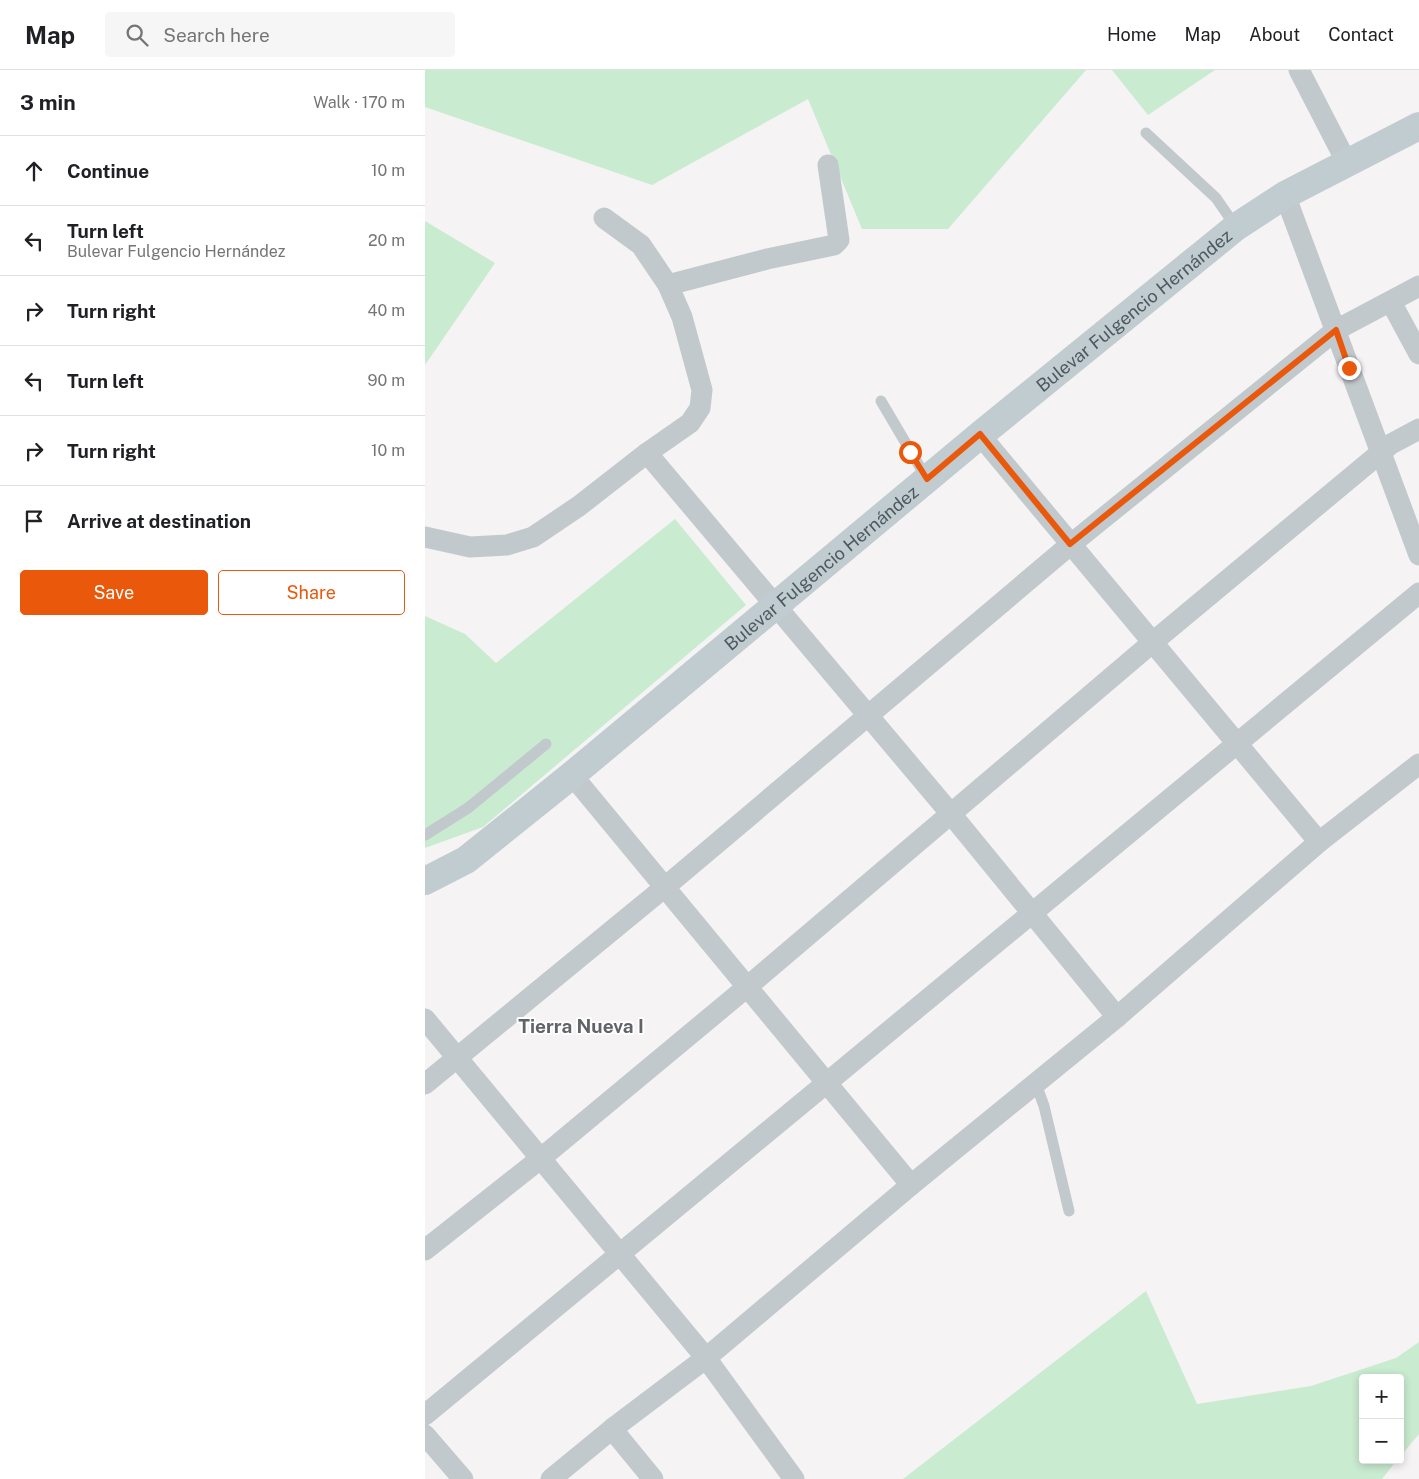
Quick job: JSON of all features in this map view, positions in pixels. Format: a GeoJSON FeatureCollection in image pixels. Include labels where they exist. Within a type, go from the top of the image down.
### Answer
{"type":"FeatureCollection","features":[{"type":"Feature","properties":{"kind":"street"},"geometry":{"type":"LineString","coordinates":[[1299,70],[1347,163]]}},
{"type":"Feature","properties":{"kind":"street","name":"Bulevar Fulgencio Hernández"},"geometry":{"type":"LineString","coordinates":[[425,881],[466,860],[572,775],[980,434],[1236,227],[1285,195],[1419,126]]}},
{"type":"Feature","properties":{"kind":"street"},"geometry":{"type":"LineString","coordinates":[[668,285],[767,259],[834,245],[839,240],[827,165]]}},
{"type":"Feature","properties":{"kind":"street"},"geometry":{"type":"LineString","coordinates":[[1285,195],[1419,555]]}},
{"type":"Feature","properties":{"kind":"street"},"geometry":{"type":"LineString","coordinates":[[425,537],[470,547],[507,545],[533,536],[579,506],[647,452],[690,423],[700,408],[702,390],[682,318],[668,285],[641,245],[604,218]]}},
{"type":"Feature","properties":{"kind":"street"},"geometry":{"type":"LineString","coordinates":[[425,1084],[665,887],[1070,544],[1336,330],[1419,286]]}},
{"type":"Feature","properties":{"kind":"street"},"geometry":{"type":"LineString","coordinates":[[1391,302],[1419,354]]}},
{"type":"Feature","properties":{"kind":"street"},"geometry":{"type":"LineString","coordinates":[[425,1250],[540,1159],[747,987],[1153,642],[1380,454],[1402,436],[1419,429]]}},
{"type":"Feature","properties":{"kind":"street"},"geometry":{"type":"LineString","coordinates":[[980,434],[1319,842]]}},
{"type":"Feature","properties":{"kind":"street"},"geometry":{"type":"LineString","coordinates":[[647,452],[951,814],[1117,1017]]}},
{"type":"Feature","properties":{"kind":"street"},"geometry":{"type":"LineString","coordinates":[[425,1416],[621,1256],[1031,913],[1419,593]]}},
{"type":"Feature","properties":{"kind":"street"},"geometry":{"type":"LineString","coordinates":[[551,1479],[612,1429],[706,1358],[911,1185],[1117,1017],[1319,842],[1419,764]]}},
{"type":"Feature","properties":{"kind":"street"},"geometry":{"type":"LineString","coordinates":[[572,775],[911,1185]]}},
{"type":"Feature","properties":{"kind":"street"},"geometry":{"type":"LineString","coordinates":[[425,1019],[706,1358],[794,1479]]}},
{"type":"Feature","properties":{"kind":"street"},"geometry":{"type":"LineString","coordinates":[[612,1429],[653,1479]]}},
{"type":"Feature","properties":{"kind":"street"},"geometry":{"type":"LineString","coordinates":[[425,1435],[463,1479]]}},
{"type":"Feature","properties":{"kind":"lane"},"geometry":{"type":"LineString","coordinates":[[1146,133],[1216,198],[1236,227]]}},
{"type":"Feature","properties":{"kind":"lane"},"geometry":{"type":"LineString","coordinates":[[881,401],[927,479]]}},
{"type":"Feature","properties":{"kind":"lane"},"geometry":{"type":"LineString","coordinates":[[425,835],[468,808],[546,744]]}},
{"type":"Feature","properties":{"kind":"lane"},"geometry":{"type":"LineString","coordinates":[[1036,1084],[1044,1106],[1069,1211]]}},
{"type":"Feature","properties":{"kind":"green space"},"geometry":{"type":"Polygon","coordinates":[[[425,70],[1086,70],[948,229],[862,229],[808,99],[652,185],[425,107],[425,70]]]}},
{"type":"Feature","properties":{"kind":"green space"},"geometry":{"type":"Polygon","coordinates":[[[1112,70],[1215,70],[1148,115],[1112,70]]]}},
{"type":"Feature","properties":{"kind":"green space"},"geometry":{"type":"Polygon","coordinates":[[[425,221],[495,263],[425,365],[425,221]]]}},
{"type":"Feature","properties":{"kind":"green space"},"geometry":{"type":"Polygon","coordinates":[[[675,519],[746,605],[483,827],[425,848],[425,616],[465,634],[496,663],[675,519]]]}},
{"type":"Feature","properties":{"kind":"green space"},"geometry":{"type":"Polygon","coordinates":[[[1146,1291],[1197,1404],[1311,1386],[1396,1358],[1419,1342],[1419,1434],[1404,1452],[1404,1374],[1359,1374],[1359,1464],[1394,1464],[1382,1479],[903,1479],[1146,1291]]]}},
{"type":"Feature","properties":{"kind":"district","name":"Tierra Nueva I"},"geometry":{"type":"Point","coordinates":[581,1026]}},
{"type":"Feature","properties":{"kind":"route"},"geometry":{"type":"LineString","coordinates":[[910,452],[927,479],[980,434],[1070,544],[1336,330],[1349,368]]}}]}
